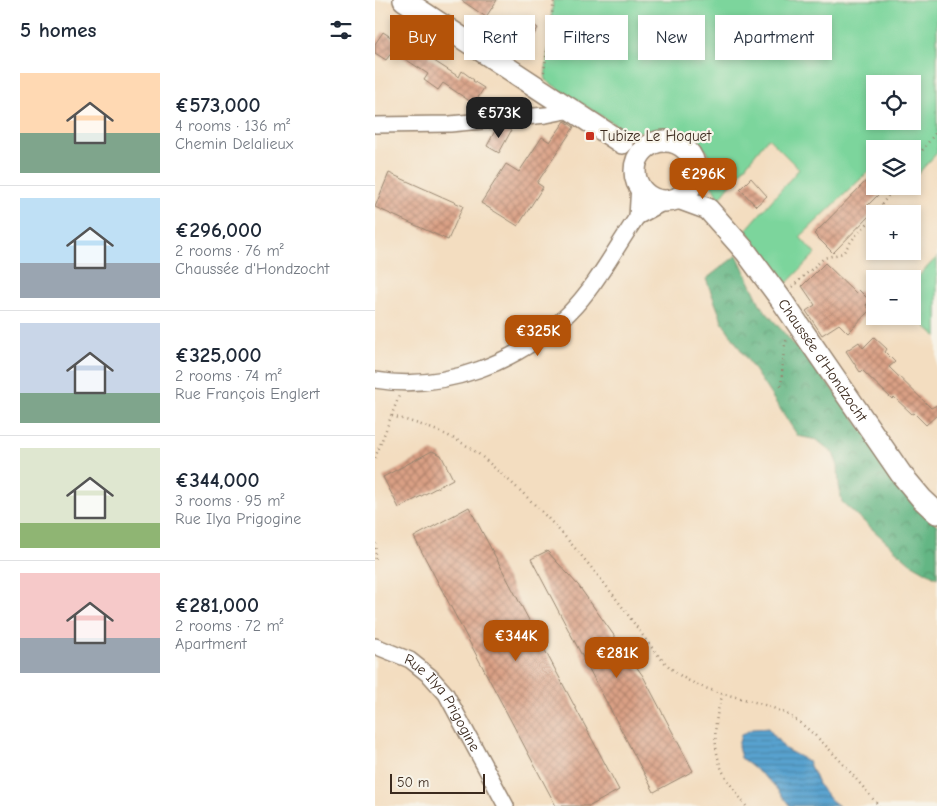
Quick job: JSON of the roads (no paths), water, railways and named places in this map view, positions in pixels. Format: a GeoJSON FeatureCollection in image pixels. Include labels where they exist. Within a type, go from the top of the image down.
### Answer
{"type":"FeatureCollection","features":[{"type":"Feature","properties":{"kind":"main road"},"geometry":{"type":"LineString","coordinates":[[404,0],[622,143],[654,143],[668,140],[685,148],[695,164],[693,183],[688,191],[673,199]]}},
{"type":"Feature","properties":{"kind":"main road"},"geometry":{"type":"LineString","coordinates":[[622,143],[643,192],[652,198],[673,199],[708,209],[704,191],[695,174]]}},
{"type":"Feature","properties":{"kind":"main road"},"geometry":{"type":"LineString","coordinates":[[637,178],[636,162],[641,153],[654,143]]}},
{"type":"Feature","properties":{"kind":"main road","name":"Chaussée d'Hondzocht"},"geometry":{"type":"LineString","coordinates":[[708,209],[746,252],[781,298],[901,474],[937,513]]}},
{"type":"Feature","properties":{"kind":"street"},"geometry":{"type":"LineString","coordinates":[[375,125],[450,124],[546,115],[571,110]]}},
{"type":"Feature","properties":{"kind":"street"},"geometry":{"type":"LineString","coordinates":[[637,178],[637,217]]}},
{"type":"Feature","properties":{"kind":"street"},"geometry":{"type":"LineString","coordinates":[[375,380],[405,382],[444,379],[492,365],[513,355],[547,333],[569,312],[584,295],[637,217],[673,199]]}},
{"type":"Feature","properties":{"kind":"street","name":"Rue Ilya Prigogine"},"geometry":{"type":"LineString","coordinates":[[375,646],[410,660],[430,676],[446,694],[506,806]]}},
{"type":"Feature","properties":{"kind":"water"},"geometry":{"type":"Polygon","coordinates":[[[768,728],[785,749],[808,761],[818,784],[831,800],[839,806],[790,806],[771,782],[741,758],[738,746],[741,735],[752,729],[768,728]]]}},
{"type":"Feature","properties":{"kind":"place","name":"Tubize Le Hoquet"},"geometry":{"type":"Point","coordinates":[590,136]}}]}
